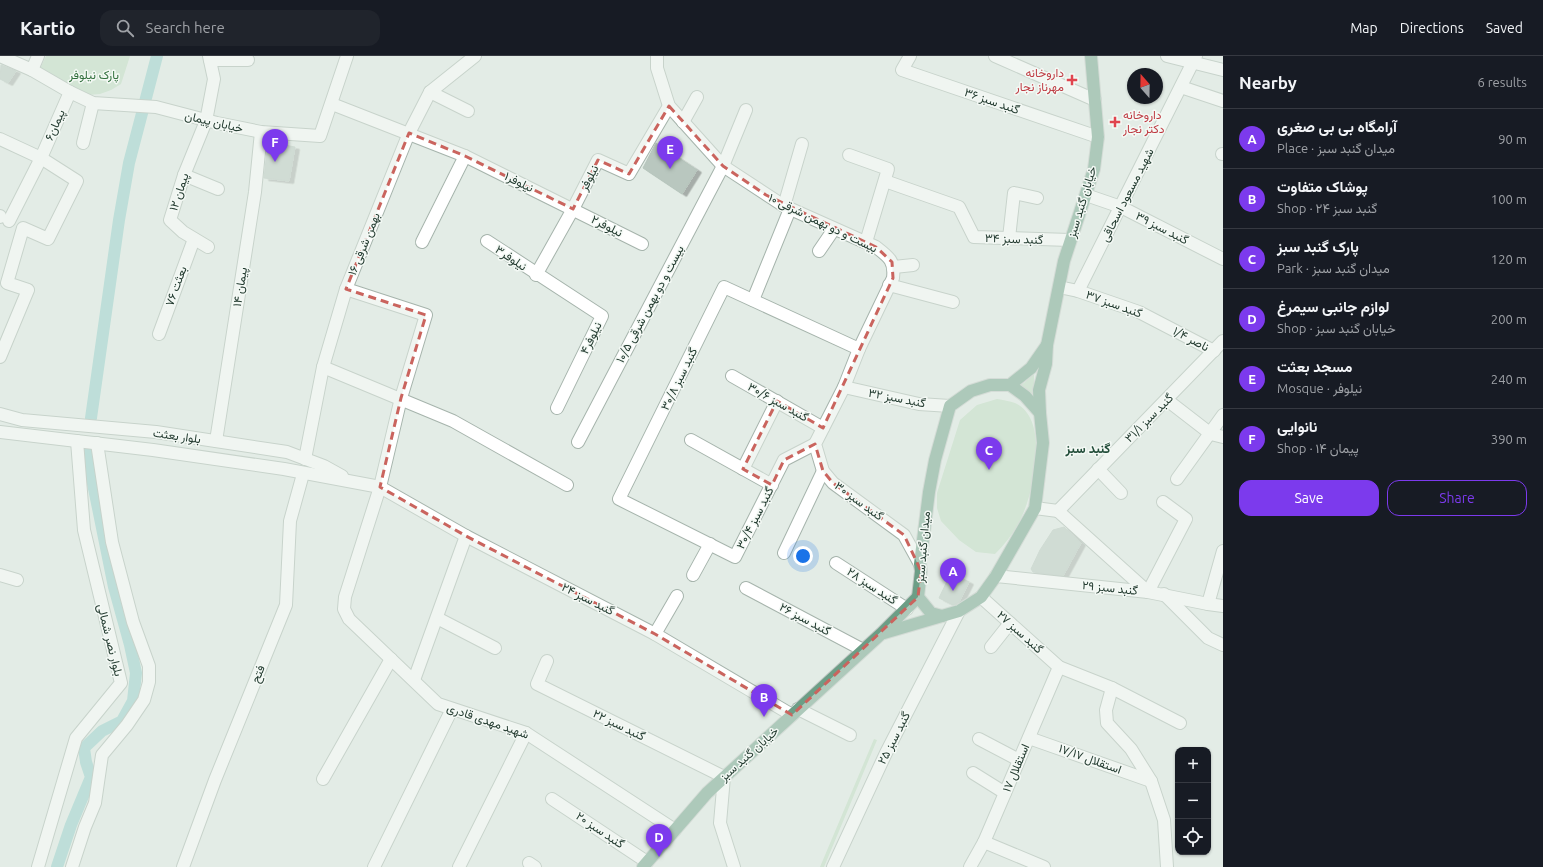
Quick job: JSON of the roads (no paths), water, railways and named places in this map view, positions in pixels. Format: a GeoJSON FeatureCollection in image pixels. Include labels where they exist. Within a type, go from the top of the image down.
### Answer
{"type":"FeatureCollection","features":[{"type":"Feature","properties":{"kind":"main road","name":"خیابان گنبد سبز"},"geometry":{"type":"LineString","coordinates":[[1040,413],[1039,390],[1046,364],[1047,345],[1059,287],[1070,240],[1094,170],[1098,137],[1092,56]]}},
{"type":"Feature","properties":{"kind":"main road","name":"خیابان گنبد سبز"},"geometry":{"type":"LineString","coordinates":[[1010,385],[1031,368],[1047,345]]}},
{"type":"Feature","properties":{"kind":"main road"},"geometry":{"type":"LineString","coordinates":[[942,616],[959,611],[981,597],[996,576],[1035,508],[1043,443],[1040,413],[1024,396],[1010,385],[990,385],[971,391],[950,406]]}},
{"type":"Feature","properties":{"kind":"main road","name":"میدان گنبد سبز"},"geometry":{"type":"LineString","coordinates":[[942,616],[931,613],[918,597],[921,571],[920,564],[929,492],[935,460],[950,406]]}},
{"type":"Feature","properties":{"kind":"main road","name":"خیابان گنبد سبز"},"geometry":{"type":"LineString","coordinates":[[645,865],[707,794],[724,777],[881,634],[918,597]]}},
{"type":"Feature","properties":{"kind":"main road","name":"خیابان گنبد سبز"},"geometry":{"type":"LineString","coordinates":[[881,634],[942,616]]}},
{"type":"Feature","properties":{"kind":"street"},"geometry":{"type":"LineString","coordinates":[[0,56],[32,70],[70,92],[94,103],[83,143]]}},
{"type":"Feature","properties":{"kind":"street"},"geometry":{"type":"LineString","coordinates":[[32,70],[38,56]]}},
{"type":"Feature","properties":{"kind":"street"},"geometry":{"type":"LineString","coordinates":[[332,104],[347,56]]}},
{"type":"Feature","properties":{"kind":"street","name":"بهمن شرقی ۱۶"},"geometry":{"type":"LineString","coordinates":[[305,459],[323,367],[346,289],[409,133],[430,92],[475,56]]}},
{"type":"Feature","properties":{"kind":"street","name":"بیست و دو بهمن شرقی ۱۰"},"geometry":{"type":"LineString","coordinates":[[657,56],[658,68],[669,106],[723,166],[787,208],[866,242],[886,255],[894,267]]}},
{"type":"Feature","properties":{"kind":"street","name":"گنبد سبز ۳۶"},"geometry":{"type":"LineString","coordinates":[[910,56],[902,70],[1098,137]]}},
{"type":"Feature","properties":{"kind":"street"},"geometry":{"type":"LineString","coordinates":[[995,56],[1095,100]]}},
{"type":"Feature","properties":{"kind":"street"},"geometry":{"type":"LineString","coordinates":[[1166,56],[1194,59],[1223,70]]}},
{"type":"Feature","properties":{"kind":"street"},"geometry":{"type":"LineString","coordinates":[[210,58],[248,60]]}},
{"type":"Feature","properties":{"kind":"street","name":"پیمان ۱۲"},"geometry":{"type":"LineString","coordinates":[[208,247],[183,232],[170,220],[184,175],[206,121],[214,79],[210,58]]}},
{"type":"Feature","properties":{"kind":"street","name":"شهید مسعود اسحاقی"},"geometry":{"type":"LineString","coordinates":[[1078,291],[1194,59]]}},
{"type":"Feature","properties":{"kind":"street"},"geometry":{"type":"LineString","coordinates":[[1181,87],[1223,101]]}},
{"type":"Feature","properties":{"kind":"street","name":"پیمان۶"},"geometry":{"type":"LineString","coordinates":[[2,217],[41,158],[70,92]]}},
{"type":"Feature","properties":{"kind":"street"},"geometry":{"type":"LineString","coordinates":[[430,92],[468,111]]}},
{"type":"Feature","properties":{"kind":"street"},"geometry":{"type":"LineString","coordinates":[[683,122],[697,97]]}},
{"type":"Feature","properties":{"kind":"street","name":"خیابان پیمان"},"geometry":{"type":"LineString","coordinates":[[94,103],[156,107],[206,121],[261,132],[320,136],[332,104]]}},
{"type":"Feature","properties":{"kind":"street","name":"نیلوفر۱"},"geometry":{"type":"LineString","coordinates":[[332,104],[465,156],[573,209]]}},
{"type":"Feature","properties":{"kind":"street","name":"نیلوفر"},"geometry":{"type":"LineString","coordinates":[[536,275],[573,209],[598,160],[629,174],[669,106]]}},
{"type":"Feature","properties":{"kind":"street","name":"بیست و دو بهمن شرقی ۱۰/۵"},"geometry":{"type":"LineString","coordinates":[[578,442],[723,166],[746,110]]}},
{"type":"Feature","properties":{"kind":"street","name":"پیمان ۱۴"},"geometry":{"type":"LineString","coordinates":[[216,441],[255,192],[261,132]]}},
{"type":"Feature","properties":{"kind":"street"},"geometry":{"type":"LineString","coordinates":[[0,139],[41,158],[77,181],[48,239],[2,217]]}},
{"type":"Feature","properties":{"kind":"street"},"geometry":{"type":"LineString","coordinates":[[802,144],[787,208],[753,300],[859,349]]}},
{"type":"Feature","properties":{"kind":"street"},"geometry":{"type":"LineString","coordinates":[[849,155],[888,169],[866,242]]}},
{"type":"Feature","properties":{"kind":"street"},"geometry":{"type":"LineString","coordinates":[[422,242],[465,156]]}},
{"type":"Feature","properties":{"kind":"street"},"geometry":{"type":"LineString","coordinates":[[184,175],[218,189]]}},
{"type":"Feature","properties":{"kind":"street","name":"گنبد سبز ۳۴"},"geometry":{"type":"LineString","coordinates":[[885,181],[959,207],[974,237],[1070,240]]}},
{"type":"Feature","properties":{"kind":"street"},"geometry":{"type":"LineString","coordinates":[[1009,238],[1014,193],[1037,198]]}},
{"type":"Feature","properties":{"kind":"street","name":"گنبد سبز ۳۹"},"geometry":{"type":"LineString","coordinates":[[1086,195],[1121,207],[1219,257]]}},
{"type":"Feature","properties":{"kind":"street","name":"نیلوفر۲"},"geometry":{"type":"LineString","coordinates":[[573,209],[642,244]]}},
{"type":"Feature","properties":{"kind":"street"},"geometry":{"type":"LineString","coordinates":[[0,357],[28,290],[6,283],[23,228]]}},
{"type":"Feature","properties":{"kind":"street"},"geometry":{"type":"LineString","coordinates":[[819,251],[834,229]]}},
{"type":"Feature","properties":{"kind":"street","name":"بعثت ۷۶"},"geometry":{"type":"LineString","coordinates":[[159,334],[194,239]]}},
{"type":"Feature","properties":{"kind":"street","name":"نیلوفر۳"},"geometry":{"type":"LineString","coordinates":[[487,241],[536,275]]}},
{"type":"Feature","properties":{"kind":"street"},"geometry":{"type":"LineString","coordinates":[[815,444],[844,388],[859,349],[889,285],[894,267],[913,265]]}},
{"type":"Feature","properties":{"kind":"street","name":"نیلوفر۴"},"geometry":{"type":"LineString","coordinates":[[536,275],[602,316],[557,408]]}},
{"type":"Feature","properties":{"kind":"street"},"geometry":{"type":"LineString","coordinates":[[889,285],[953,302]]}},
{"type":"Feature","properties":{"kind":"street","name":"گنبد سبز ۳۰/۸"},"geometry":{"type":"LineString","coordinates":[[619,499],[724,287],[753,300]]}},
{"type":"Feature","properties":{"kind":"street","name":"گنبد سبز ۳۷"},"geometry":{"type":"LineString","coordinates":[[1059,287],[1078,291],[1139,312],[1168,327]]}},
{"type":"Feature","properties":{"kind":"street","name":"شهید مهدی قادری"},"geometry":{"type":"LineString","coordinates":[[346,289],[426,315],[400,398],[380,488],[345,597],[344,609],[349,619],[438,704],[526,732],[675,830]]}},
{"type":"Feature","properties":{"kind":"street","name":"ناصر ۱/۴"},"geometry":{"type":"LineString","coordinates":[[1168,327],[1214,351]]}},
{"type":"Feature","properties":{"kind":"street","name":"گنبد سبز ۳۱/۱"},"geometry":{"type":"LineString","coordinates":[[1058,511],[1223,341]]}},
{"type":"Feature","properties":{"kind":"street"},"geometry":{"type":"LineString","coordinates":[[323,367],[453,421],[567,485]]}},
{"type":"Feature","properties":{"kind":"street","name":"گنبد سبز ۳۰/۶"},"geometry":{"type":"LineString","coordinates":[[732,376],[823,428]]}},
{"type":"Feature","properties":{"kind":"street","name":"گنبد سبز ۳۲"},"geometry":{"type":"LineString","coordinates":[[844,388],[919,404],[950,406]]}},
{"type":"Feature","properties":{"kind":"street"},"geometry":{"type":"LineString","coordinates":[[1167,400],[1211,434],[1223,437]]}},
{"type":"Feature","properties":{"kind":"street"},"geometry":{"type":"LineString","coordinates":[[743,469],[777,402]]}},
{"type":"Feature","properties":{"kind":"street","name":"بلوار بعثت"},"geometry":{"type":"LineString","coordinates":[[0,414],[22,420],[140,431],[287,452],[324,466],[348,480]]}},
{"type":"Feature","properties":{"kind":"street"},"geometry":{"type":"LineString","coordinates":[[1177,479],[1211,434],[1223,415]]}},
{"type":"Feature","properties":{"kind":"street","name":"بلوار بعثت"},"geometry":{"type":"LineString","coordinates":[[0,433],[153,450],[348,480],[380,488]]}},
{"type":"Feature","properties":{"kind":"street"},"geometry":{"type":"LineString","coordinates":[[691,440],[772,486]]}},
{"type":"Feature","properties":{"kind":"street","name":"بلوار نصر شمالی"},"geometry":{"type":"LineString","coordinates":[[38,867],[76,738],[121,683],[84,530],[76,441]]}},
{"type":"Feature","properties":{"kind":"street"},"geometry":{"type":"LineString","coordinates":[[72,867],[85,827],[96,803],[102,755],[127,725],[144,700],[149,682],[149,666],[133,622],[112,542],[97,443]]}},
{"type":"Feature","properties":{"kind":"street","name":"گنبد سبز ۳۰/۴"},"geometry":{"type":"LineString","coordinates":[[619,499],[735,557],[784,460],[815,444]]}},
{"type":"Feature","properties":{"kind":"street","name":"گنبد سبز ۳۰"},"geometry":{"type":"LineString","coordinates":[[815,444],[823,471],[833,483],[904,535],[920,564]]}},
{"type":"Feature","properties":{"kind":"street"},"geometry":{"type":"LineString","coordinates":[[1098,469],[1121,493]]}},
{"type":"Feature","properties":{"kind":"street"},"geometry":{"type":"LineString","coordinates":[[784,553],[823,471]]}},
{"type":"Feature","properties":{"kind":"street","name":"فتح"},"geometry":{"type":"LineString","coordinates":[[183,867],[215,780],[286,605],[290,521],[302,474]]}},
{"type":"Feature","properties":{"kind":"street","name":"گنبد سبز ۲۴"},"geometry":{"type":"LineString","coordinates":[[380,488],[466,536],[655,634],[795,712],[850,735]]}},
{"type":"Feature","properties":{"kind":"street"},"geometry":{"type":"LineString","coordinates":[[1035,508],[1058,511],[1148,592],[1186,519],[1163,502]]}},
{"type":"Feature","properties":{"kind":"street"},"geometry":{"type":"LineString","coordinates":[[414,680],[466,536]]}},
{"type":"Feature","properties":{"kind":"street"},"geometry":{"type":"LineString","coordinates":[[693,576],[710,544]]}},
{"type":"Feature","properties":{"kind":"street"},"geometry":{"type":"LineString","coordinates":[[1208,604],[1223,551]]}},
{"type":"Feature","properties":{"kind":"street","name":"گنبد سبز ۲۸"},"geometry":{"type":"LineString","coordinates":[[836,563],[907,609]]}},
{"type":"Feature","properties":{"kind":"street"},"geometry":{"type":"LineString","coordinates":[[0,575],[17,580]]}},
{"type":"Feature","properties":{"kind":"street","name":"گنبد سبز ۲۹"},"geometry":{"type":"LineString","coordinates":[[996,576],[1164,594],[1223,606]]}},
{"type":"Feature","properties":{"kind":"street","name":"گنبد سبز ۲۶"},"geometry":{"type":"LineString","coordinates":[[746,588],[863,650]]}},
{"type":"Feature","properties":{"kind":"street"},"geometry":{"type":"LineString","coordinates":[[1164,594],[1208,638],[1223,646]]}},
{"type":"Feature","properties":{"kind":"street"},"geometry":{"type":"LineString","coordinates":[[655,634],[677,596]]}},
{"type":"Feature","properties":{"kind":"street","name":"گنبد سبز ۲۷"},"geometry":{"type":"LineString","coordinates":[[981,597],[1059,667]]}},
{"type":"Feature","properties":{"kind":"street","name":"گنبد سبز ۲۵"},"geometry":{"type":"LineString","coordinates":[[833,867],[886,753],[959,611]]}},
{"type":"Feature","properties":{"kind":"street"},"geometry":{"type":"LineString","coordinates":[[437,618],[495,648]]}},
{"type":"Feature","properties":{"kind":"street"},"geometry":{"type":"LineString","coordinates":[[991,647],[1010,623]]}},
{"type":"Feature","properties":{"kind":"street"},"geometry":{"type":"LineString","coordinates":[[323,779],[391,659]]}},
{"type":"Feature","properties":{"kind":"street","name":"گنبد سبز ۲۲"},"geometry":{"type":"LineString","coordinates":[[547,661],[537,684],[724,777]]}},
{"type":"Feature","properties":{"kind":"street"},"geometry":{"type":"LineString","coordinates":[[1059,667],[1112,688],[1180,722]]}},
{"type":"Feature","properties":{"kind":"street","name":"استقلال ۱۷"},"geometry":{"type":"LineString","coordinates":[[970,867],[984,842],[1059,667]]}},
{"type":"Feature","properties":{"kind":"street"},"geometry":{"type":"LineString","coordinates":[[1112,688],[1106,710],[1107,723],[1131,749],[1151,781],[1164,820],[1167,867]]}},
{"type":"Feature","properties":{"kind":"street"},"geometry":{"type":"LineString","coordinates":[[374,867],[452,709]]}},
{"type":"Feature","properties":{"kind":"street"},"geometry":{"type":"LineString","coordinates":[[459,867],[526,732]]}},
{"type":"Feature","properties":{"kind":"street","name":"استقلال ۱۷/۱۷"},"geometry":{"type":"LineString","coordinates":[[1029,738],[1151,781]]}},
{"type":"Feature","properties":{"kind":"street"},"geometry":{"type":"LineString","coordinates":[[979,739],[1019,760]]}},
{"type":"Feature","properties":{"kind":"street"},"geometry":{"type":"LineString","coordinates":[[973,773],[1005,793]]}},
{"type":"Feature","properties":{"kind":"street"},"geometry":{"type":"LineString","coordinates":[[724,777],[720,822],[734,867]]}},
{"type":"Feature","properties":{"kind":"street","name":"گنبد سبز ۲۰"},"geometry":{"type":"LineString","coordinates":[[552,799],[645,865]]}},
{"type":"Feature","properties":{"kind":"street"},"geometry":{"type":"LineString","coordinates":[[984,842],[1044,867]]}},
{"type":"Feature","properties":{"kind":"waterway"},"geometry":{"type":"LineString","coordinates":[[91,418],[119,220],[129,163],[157,56]]}},
{"type":"Feature","properties":{"kind":"waterway"},"geometry":{"type":"LineString","coordinates":[[57,867],[71,825],[91,777],[86,762],[84,748],[102,731],[122,721],[133,701],[136,673],[114,587],[89,464],[88,443]]}},
{"type":"Feature","properties":{"kind":"place","name":"داروخانه مهرناز نجار"},"geometry":{"type":"Point","coordinates":[1072,80]}},
{"type":"Feature","properties":{"kind":"place","name":"داروخانه دکتر نجار"},"geometry":{"type":"Point","coordinates":[1115,122]}},
{"type":"Feature","properties":{"kind":"place","name":"نانوایی"},"geometry":{"type":"Point","coordinates":[275,162]}},
{"type":"Feature","properties":{"kind":"place","name":"مسجد بعثت"},"geometry":{"type":"Point","coordinates":[670,169]}},
{"type":"Feature","properties":{"kind":"place","name":"پارک گنبد سبز"},"geometry":{"type":"Point","coordinates":[989,470]}},
{"type":"Feature","properties":{"kind":"place","name":"آرامگاه بی بی صغری"},"geometry":{"type":"Point","coordinates":[953,591]}},
{"type":"Feature","properties":{"kind":"place","name":"پوشاک متفاوت"},"geometry":{"type":"Point","coordinates":[764,717]}},
{"type":"Feature","properties":{"kind":"place","name":"لوازم جانبی سیمرغ"},"geometry":{"type":"Point","coordinates":[659,857]}},
{"type":"Feature","properties":{"kind":"district","name":"گنبد سبز"},"geometry":{"type":"Point","coordinates":[1088,448]}},
{"type":"Feature","properties":{"kind":"park label","name":"پارک نیلوفر"},"geometry":{"type":"Point","coordinates":[94,75]}}]}
